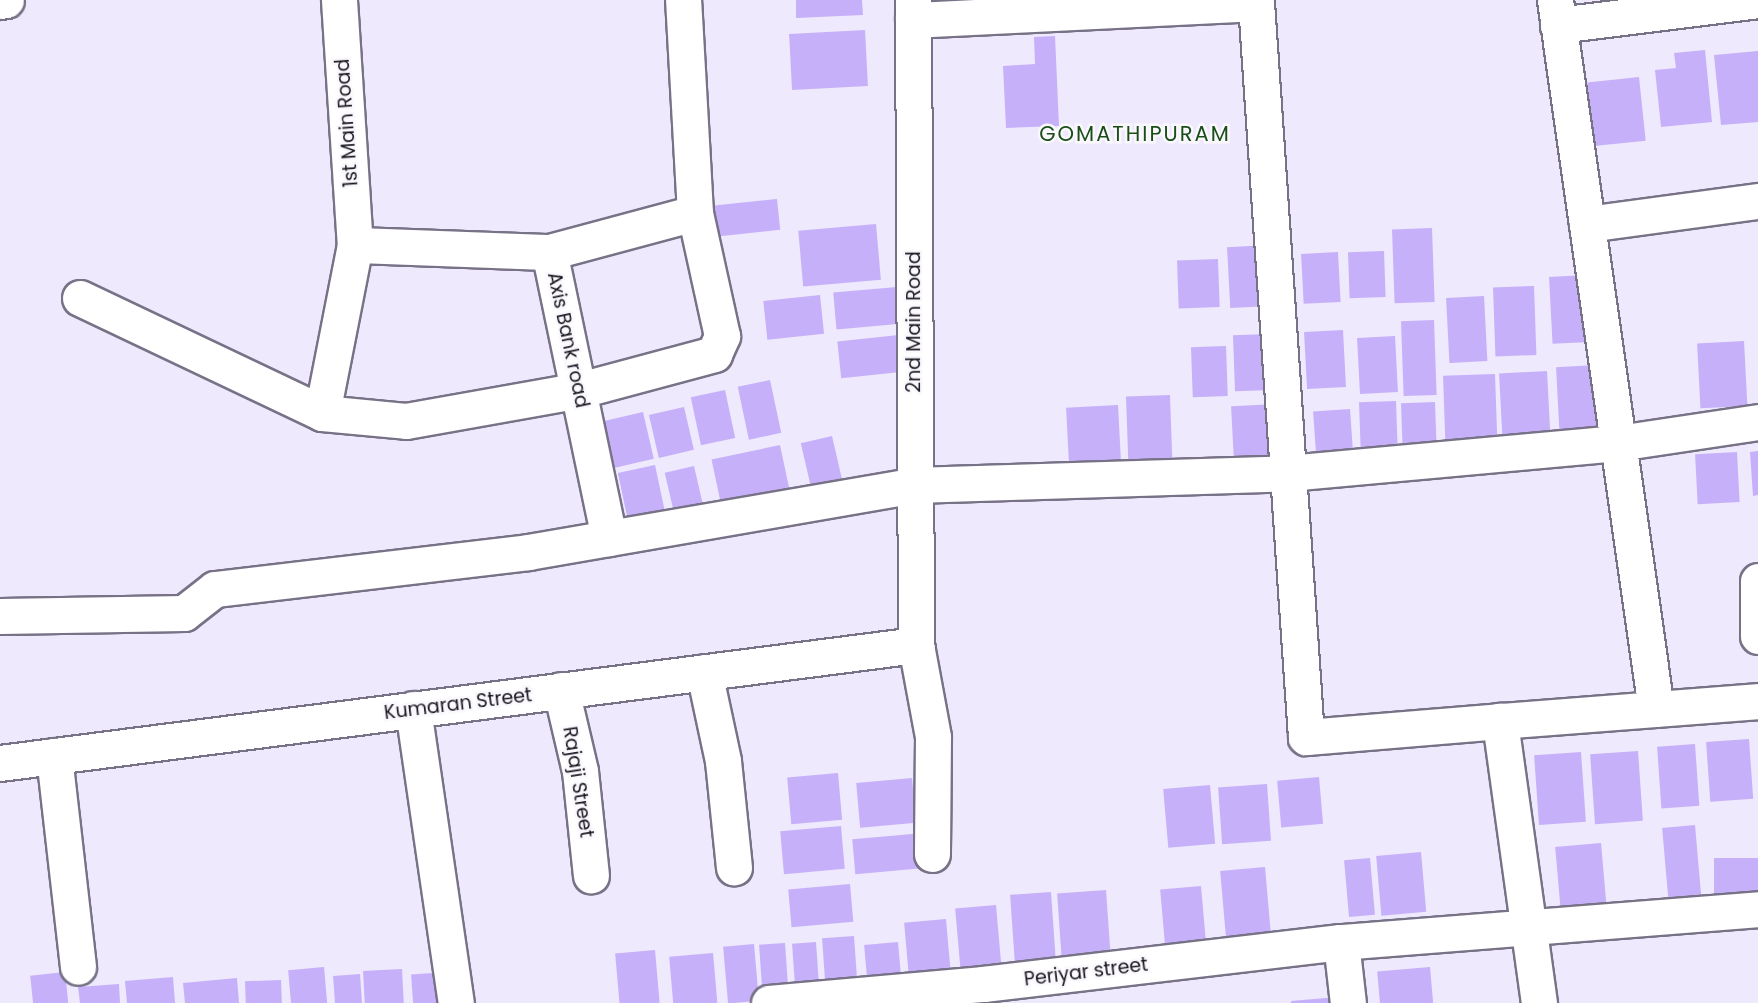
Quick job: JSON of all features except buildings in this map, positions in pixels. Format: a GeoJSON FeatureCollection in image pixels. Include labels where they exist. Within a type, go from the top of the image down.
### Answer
{"type":"FeatureCollection","features":[{"type":"Feature","properties":{"kind":"street"},"geometry":{"type":"LineString","coordinates":[[0,1],[6,0]]}},
{"type":"Feature","properties":{"kind":"street","name":"1st Main Road"},"geometry":{"type":"LineString","coordinates":[[322,413],[355,245],[339,0]]}},
{"type":"Feature","properties":{"kind":"street"},"geometry":{"type":"LineString","coordinates":[[80,298],[322,413],[407,421],[580,390],[714,354],[721,346],[695,213],[683,0]]}},
{"type":"Feature","properties":{"kind":"street"},"geometry":{"type":"LineString","coordinates":[[1656,709],[1557,13],[1758,0]]}},
{"type":"Feature","properties":{"kind":"street"},"geometry":{"type":"LineString","coordinates":[[913,10],[1257,1],[1306,737],[1758,701]]}},
{"type":"Feature","properties":{"kind":"street","name":"2nd Main Road"},"geometry":{"type":"LineString","coordinates":[[913,10],[916,645],[933,737],[932,855]]}},
{"type":"Feature","properties":{"kind":"street"},"geometry":{"type":"LineString","coordinates":[[1587,224],[1758,201]]}},
{"type":"Feature","properties":{"kind":"street","name":"Axis Bank road"},"geometry":{"type":"LineString","coordinates":[[609,538],[550,253],[695,213]]}},
{"type":"Feature","properties":{"kind":"street"},"geometry":{"type":"LineString","coordinates":[[355,245],[550,253]]}},
{"type":"Feature","properties":{"kind":"street"},"geometry":{"type":"LineString","coordinates":[[0,616],[184,613],[215,589],[609,538],[915,485],[1288,473],[1618,443],[1758,422]]}},
{"type":"Feature","properties":{"kind":"street"},"geometry":{"type":"LineString","coordinates":[[1758,581],[1758,636]]}},
{"type":"Feature","properties":{"kind":"street","name":"Kumaran Street"},"geometry":{"type":"LineString","coordinates":[[0,763],[916,645]]}},
{"type":"Feature","properties":{"kind":"street"},"geometry":{"type":"LineString","coordinates":[[704,672],[723,761],[734,867]]}},
{"type":"Feature","properties":{"kind":"street","name":"Rajaji Street"},"geometry":{"type":"LineString","coordinates":[[561,690],[580,771],[591,875]]}},
{"type":"Feature","properties":{"kind":"street"},"geometry":{"type":"LineString","coordinates":[[413,709],[456,1003]]}},
{"type":"Feature","properties":{"kind":"street"},"geometry":{"type":"LineString","coordinates":[[1500,720],[1539,1003]]}},
{"type":"Feature","properties":{"kind":"street"},"geometry":{"type":"LineString","coordinates":[[54,756],[78,967]]}},
{"type":"Feature","properties":{"kind":"street","name":"Periyar street"},"geometry":{"type":"LineString","coordinates":[[769,1003],[1054,989],[1341,942],[1529,931],[1758,909]]}},
{"type":"Feature","properties":{"kind":"street"},"geometry":{"type":"LineString","coordinates":[[1341,942],[1348,1003]]}},
{"type":"Feature","properties":{"kind":"district","name":"GOMATHIPURAM"},"geometry":{"type":"Point","coordinates":[1135,134]}}]}
